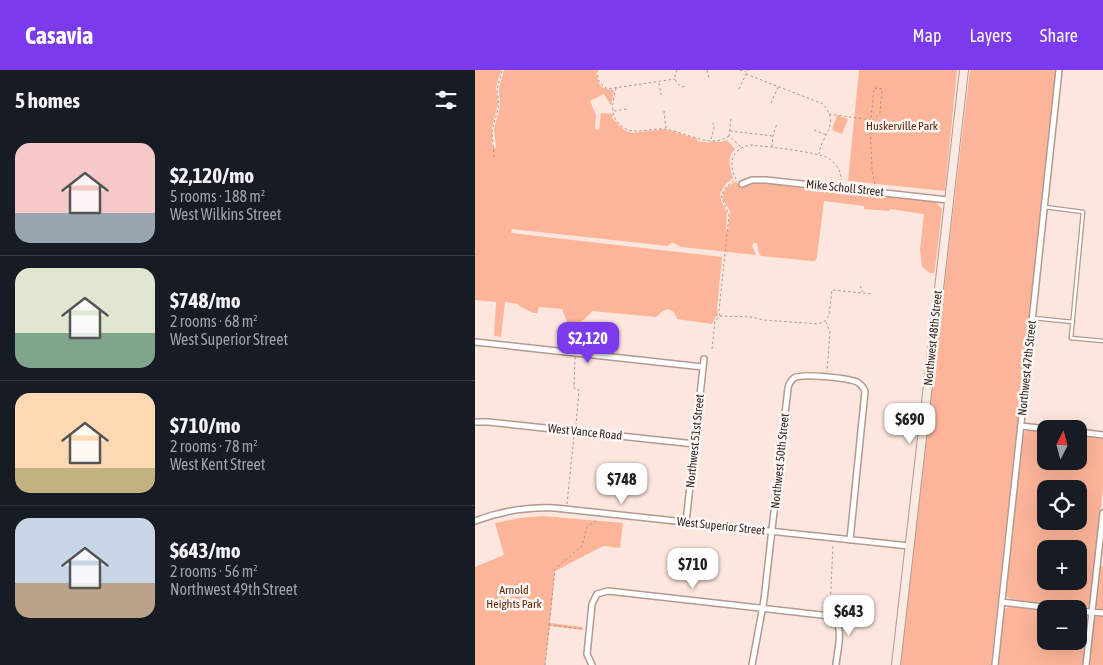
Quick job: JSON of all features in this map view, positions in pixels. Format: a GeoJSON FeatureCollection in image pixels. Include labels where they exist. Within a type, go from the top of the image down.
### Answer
{"type":"FeatureCollection","features":[{"type":"Feature","properties":{"kind":"main road","name":"Northwest 48th Street"},"geometry":{"type":"LineString","coordinates":[[896,665],[964,70]]}},
{"type":"Feature","properties":{"kind":"street","name":"Northwest 47th Street"},"geometry":{"type":"LineString","coordinates":[[995,665],[1059,70]]}},
{"type":"Feature","properties":{"kind":"street","name":"Mike Scholl Street"},"geometry":{"type":"LineString","coordinates":[[742,184],[752,180],[766,180],[948,200]]}},
{"type":"Feature","properties":{"kind":"street"},"geometry":{"type":"LineString","coordinates":[[475,342],[703,367]]}},
{"type":"Feature","properties":{"kind":"street","name":"Northwest 51st Street"},"geometry":{"type":"LineString","coordinates":[[686,522],[704,359]]}},
{"type":"Feature","properties":{"kind":"street","name":"Northwest 50th Street"},"geometry":{"type":"LineString","coordinates":[[752,665],[763,608],[788,388],[793,378],[807,376],[852,380],[858,382],[863,387],[865,397],[850,540]]}},
{"type":"Feature","properties":{"kind":"street","name":"West Vance Road"},"geometry":{"type":"LineString","coordinates":[[475,422],[695,444]]}},
{"type":"Feature","properties":{"kind":"street"},"geometry":{"type":"LineString","coordinates":[[1021,426],[1037,428]]}},
{"type":"Feature","properties":{"kind":"street"},"geometry":{"type":"LineString","coordinates":[[1087,433],[1103,435]]}},
{"type":"Feature","properties":{"kind":"street","name":"West Superior Street"},"geometry":{"type":"LineString","coordinates":[[475,521],[509,511],[541,507],[909,546]]}},
{"type":"Feature","properties":{"kind":"street"},"geometry":{"type":"LineString","coordinates":[[1086,665],[1103,513]]}},
{"type":"Feature","properties":{"kind":"street"},"geometry":{"type":"LineString","coordinates":[[592,665],[587,654],[586,629],[593,600],[597,594],[604,591],[832,617],[839,624],[836,665]]}},
{"type":"Feature","properties":{"kind":"street"},"geometry":{"type":"LineString","coordinates":[[1001,602],[1037,606]]}},
{"type":"Feature","properties":{"kind":"street"},"geometry":{"type":"LineString","coordinates":[[1087,612],[1103,614]]}},
{"type":"Feature","properties":{"kind":"lane"},"geometry":{"type":"LineString","coordinates":[[1045,207],[1083,212],[1071,338],[1103,341]]}},
{"type":"Feature","properties":{"kind":"lane"},"geometry":{"type":"LineString","coordinates":[[1033,318],[1073,322]]}},
{"type":"Feature","properties":{"kind":"path"},"geometry":{"type":"LineString","coordinates":[[494,157],[492,131],[499,105],[498,84],[503,70]]}},
{"type":"Feature","properties":{"kind":"path"},"geometry":{"type":"LineString","coordinates":[[597,70],[599,82],[607,89],[675,79]]}},
{"type":"Feature","properties":{"kind":"path"},"geometry":{"type":"LineString","coordinates":[[677,70],[675,79],[679,85],[686,86]]}},
{"type":"Feature","properties":{"kind":"path"},"geometry":{"type":"LineString","coordinates":[[707,70],[709,79]]}},
{"type":"Feature","properties":{"kind":"path"},"geometry":{"type":"LineString","coordinates":[[740,70],[819,102],[826,108],[830,124],[819,155]]}},
{"type":"Feature","properties":{"kind":"path"},"geometry":{"type":"LineString","coordinates":[[739,88],[747,72]]}},
{"type":"Feature","properties":{"kind":"path"},"geometry":{"type":"LineString","coordinates":[[659,82],[661,95]]}},
{"type":"Feature","properties":{"kind":"path"},"geometry":{"type":"LineString","coordinates":[[771,103],[778,86]]}},
{"type":"Feature","properties":{"kind":"path"},"geometry":{"type":"LineString","coordinates":[[616,88],[613,112],[617,122],[629,131],[637,132],[667,128],[697,138],[720,141],[729,136],[731,119]]}},
{"type":"Feature","properties":{"kind":"path"},"geometry":{"type":"LineString","coordinates":[[829,114],[871,120],[880,113],[882,89],[874,88],[871,120],[871,163],[875,185]]}},
{"type":"Feature","properties":{"kind":"path"},"geometry":{"type":"LineString","coordinates":[[613,112],[627,109]]}},
{"type":"Feature","properties":{"kind":"path"},"geometry":{"type":"LineString","coordinates":[[664,111],[667,128]]}},
{"type":"Feature","properties":{"kind":"path"},"geometry":{"type":"LineString","coordinates":[[711,140],[714,129],[713,123]]}},
{"type":"Feature","properties":{"kind":"path"},"geometry":{"type":"LineString","coordinates":[[773,148],[773,136],[777,124]]}},
{"type":"Feature","properties":{"kind":"path"},"geometry":{"type":"LineString","coordinates":[[814,130],[827,135]]}},
{"type":"Feature","properties":{"kind":"path"},"geometry":{"type":"LineString","coordinates":[[730,131],[773,136]]}},
{"type":"Feature","properties":{"kind":"path"},"geometry":{"type":"LineString","coordinates":[[729,136],[741,147]]}},
{"type":"Feature","properties":{"kind":"path"},"geometry":{"type":"LineString","coordinates":[[720,316],[729,215],[721,196],[726,187],[736,179],[731,164],[733,155],[741,147],[750,145],[819,155],[828,158],[836,166],[841,174],[841,181]]}},
{"type":"Feature","properties":{"kind":"path"},"geometry":{"type":"LineString","coordinates":[[860,286],[863,293]]}},
{"type":"Feature","properties":{"kind":"path"},"geometry":{"type":"LineString","coordinates":[[712,349],[715,321],[720,316],[752,317],[815,324],[825,321],[829,315],[832,290],[873,294]]}},
{"type":"Feature","properties":{"kind":"path"},"geometry":{"type":"LineString","coordinates":[[825,321],[830,332],[827,372]]}},
{"type":"Feature","properties":{"kind":"path"},"geometry":{"type":"LineString","coordinates":[[545,665],[555,569],[582,546],[587,527],[597,520]]}},
{"type":"Feature","properties":{"kind":"path"},"geometry":{"type":"LineString","coordinates":[[832,617],[831,562],[834,538]]}},
{"type":"Feature","properties":{"kind":"path"},"geometry":{"type":"LineString","coordinates":[[549,625],[586,629]]}},
{"type":"Feature","properties":{"kind":"green space"},"geometry":{"type":"Polygon","coordinates":[[[475,70],[501,70],[496,87],[498,104],[492,127],[492,146],[496,148],[494,129],[500,107],[499,88],[504,70],[596,70],[600,85],[605,89],[614,90],[611,106],[604,94],[590,101],[596,115],[595,129],[599,130],[601,113],[613,114],[612,118],[624,130],[632,133],[665,129],[697,139],[697,141],[710,143],[710,141],[721,142],[727,140],[735,149],[729,162],[733,178],[725,185],[720,194],[721,201],[727,212],[726,231],[728,230],[730,211],[722,198],[723,193],[727,187],[738,180],[736,183],[747,185],[762,182],[936,202],[942,209],[934,273],[930,273],[922,267],[920,249],[924,214],[890,209],[889,211],[864,209],[864,206],[824,201],[815,261],[761,256],[757,243],[752,245],[756,255],[681,247],[672,242],[668,246],[512,229],[511,233],[722,257],[718,315],[712,324],[677,319],[674,312],[668,309],[656,317],[592,311],[581,321],[571,323],[567,322],[562,309],[539,307],[537,313],[533,313],[518,304],[505,302],[501,337],[494,336],[496,302],[475,300],[475,70]]]}},
{"type":"Feature","properties":{"kind":"green space","name":"Huskerville Park"},"geometry":{"type":"Polygon","coordinates":[[[859,70],[957,70],[945,191],[848,181],[859,70]]]}},
{"type":"Feature","properties":{"kind":"green space"},"geometry":{"type":"Polygon","coordinates":[[[970,70],[1056,70],[991,665],[899,665],[970,70]]]}},
{"type":"Feature","properties":{"kind":"green space"},"geometry":{"type":"Polygon","coordinates":[[[837,115],[848,119],[842,134],[832,130],[837,115]]]}},
{"type":"Feature","properties":{"kind":"green space"},"geometry":{"type":"Polygon","coordinates":[[[1027,430],[1037,430],[1037,470],[1087,470],[1087,436],[1103,438],[1103,488],[1091,603],[1087,607],[1087,600],[1037,600],[1037,602],[1011,600],[1005,594],[1022,435],[1027,430]]]}},
{"type":"Feature","properties":{"kind":"green space","name":"Arnold Heights Park"},"geometry":{"type":"Polygon","coordinates":[[[542,516],[623,523],[620,548],[603,546],[555,571],[550,623],[583,627],[582,630],[550,626],[545,665],[475,665],[475,567],[504,555],[495,523],[542,516]]]}},
{"type":"Feature","properties":{"kind":"green space"},"geometry":{"type":"Polygon","coordinates":[[[1100,565],[1103,566],[1103,610],[1098,609],[1095,604],[1100,565]]]}},
{"type":"Feature","properties":{"kind":"green space"},"geometry":{"type":"Polygon","coordinates":[[[1012,606],[1037,609],[1037,650],[1085,650],[1083,665],[997,665],[1002,613],[1006,608],[1012,606]]]}},
{"type":"Feature","properties":{"kind":"green space"},"geometry":{"type":"Polygon","coordinates":[[[1097,616],[1103,616],[1103,665],[1088,665],[1093,620],[1097,616]]]}}]}
